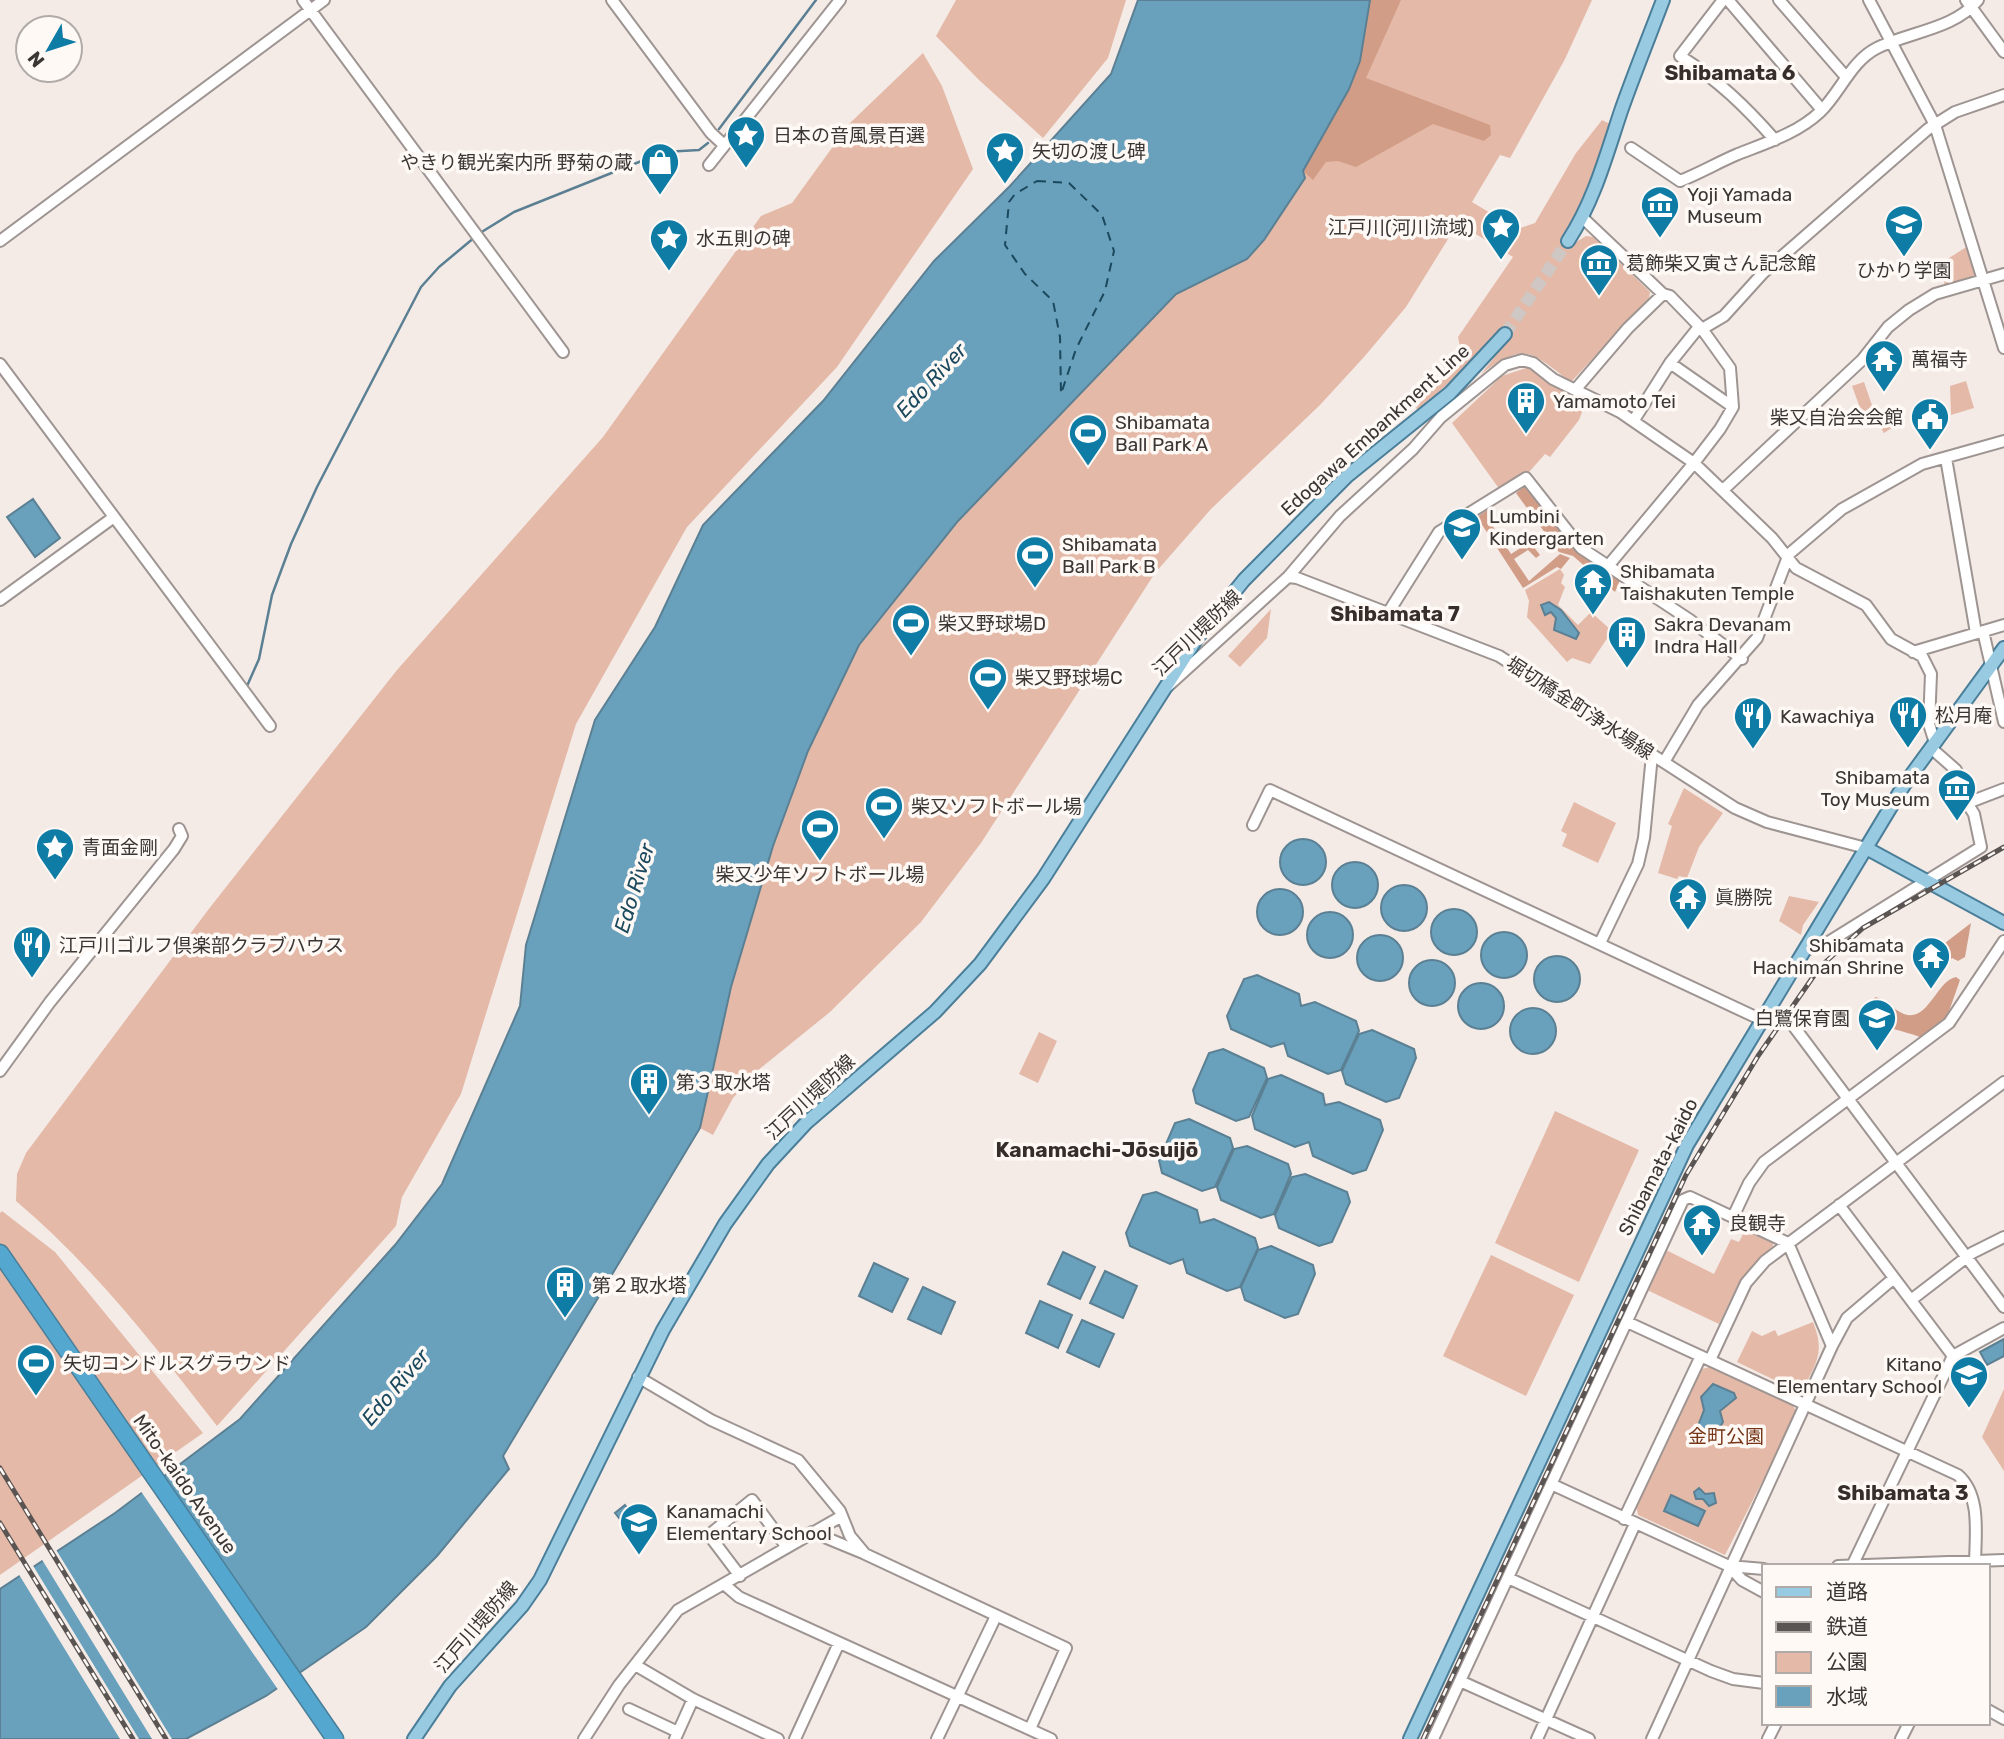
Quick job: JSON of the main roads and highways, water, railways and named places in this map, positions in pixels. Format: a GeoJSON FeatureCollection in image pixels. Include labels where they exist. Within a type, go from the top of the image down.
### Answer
{"type":"FeatureCollection","features":[{"type":"Feature","properties":{"kind":"highway","name":"Mito-kaido Avenue"},"geometry":{"type":"LineString","coordinates":[[0,1253],[335,1739]]}},
{"type":"Feature","properties":{"kind":"highway","name":"Mito-kaido Avenue"},"geometry":{"type":"LineString","coordinates":[[0,1272],[323,1739]]}},
{"type":"Feature","properties":{"kind":"main road"},"geometry":{"type":"LineString","coordinates":[[1568,241],[1583,218],[1664,0]]}},
{"type":"Feature","properties":{"kind":"main road","name":"Edogawa Embankment Line"},"geometry":{"type":"LineString","coordinates":[[1168,686],[1210,620],[1276,546],[1357,467],[1450,393],[1505,334]]}},
{"type":"Feature","properties":{"kind":"main road","name":"Shibamata-kaido"},"geometry":{"type":"LineString","coordinates":[[1410,1739],[1680,1158],[1866,848],[1933,745],[2004,648]]}},
{"type":"Feature","properties":{"kind":"main road","name":"江戸川堤防線"},"geometry":{"type":"LineString","coordinates":[[414,1739],[450,1686],[522,1606],[540,1580],[638,1377],[710,1248],[768,1164],[806,1123],[935,1012],[980,964],[1043,879],[1168,686]]}},
{"type":"Feature","properties":{"kind":"main road"},"geometry":{"type":"LineString","coordinates":[[1866,848],[2004,923]]}},
{"type":"Feature","properties":{"kind":"water","name":"Edo River"},"geometry":{"type":"Polygon","coordinates":[[[1138,0],[1370,0],[1360,61],[1349,89],[1303,171],[1305,178],[1264,240],[1247,259],[1176,294],[958,521],[859,645],[808,751],[773,846],[731,987],[700,1128],[503,1456],[509,1469],[437,1556],[366,1627],[266,1696],[186,1739],[0,1739],[0,1589],[115,1513],[240,1419],[395,1245],[442,1184],[520,1006],[526,945],[595,720],[655,627],[703,525],[823,401],[934,261],[1010,186],[1111,74],[1138,0]]]}},
{"type":"Feature","properties":{"kind":"water"},"geometry":{"type":"Polygon","coordinates":[[[33,499],[60,538],[35,557],[7,517],[33,499]]]}},
{"type":"Feature","properties":{"kind":"water"},"geometry":{"type":"Polygon","coordinates":[[[1549,602],[1561,610],[1579,633],[1576,639],[1554,630],[1556,618],[1551,612],[1545,615],[1541,605],[1549,602]]]}},
{"type":"Feature","properties":{"kind":"water"},"geometry":{"type":"Polygon","coordinates":[[[1303,839],[1319,846],[1326,862],[1319,878],[1303,885],[1287,878],[1280,862],[1287,846],[1303,839]]]}},
{"type":"Feature","properties":{"kind":"water"},"geometry":{"type":"Polygon","coordinates":[[[1355,862],[1371,869],[1378,885],[1371,901],[1355,908],[1339,901],[1332,885],[1339,869],[1355,862]]]}},
{"type":"Feature","properties":{"kind":"water"},"geometry":{"type":"Polygon","coordinates":[[[1404,885],[1420,892],[1427,908],[1420,924],[1404,931],[1388,924],[1381,908],[1388,892],[1404,885]]]}},
{"type":"Feature","properties":{"kind":"water"},"geometry":{"type":"Polygon","coordinates":[[[1280,889],[1296,896],[1303,912],[1296,928],[1280,935],[1264,928],[1257,912],[1264,896],[1280,889]]]}},
{"type":"Feature","properties":{"kind":"water"},"geometry":{"type":"Polygon","coordinates":[[[1454,909],[1470,916],[1477,932],[1470,948],[1454,955],[1438,948],[1431,932],[1438,916],[1454,909]]]}},
{"type":"Feature","properties":{"kind":"water"},"geometry":{"type":"Polygon","coordinates":[[[1330,912],[1346,919],[1353,935],[1346,951],[1330,958],[1314,951],[1307,935],[1314,919],[1330,912]]]}},
{"type":"Feature","properties":{"kind":"water"},"geometry":{"type":"Polygon","coordinates":[[[1504,932],[1520,939],[1527,955],[1520,971],[1504,978],[1488,971],[1481,955],[1488,939],[1504,932]]]}},
{"type":"Feature","properties":{"kind":"water"},"geometry":{"type":"Polygon","coordinates":[[[1380,935],[1396,942],[1403,958],[1396,974],[1380,981],[1364,974],[1357,958],[1364,942],[1380,935]]]}},
{"type":"Feature","properties":{"kind":"water"},"geometry":{"type":"Polygon","coordinates":[[[1557,956],[1573,963],[1580,979],[1573,995],[1557,1002],[1541,995],[1534,979],[1541,963],[1557,956]]]}},
{"type":"Feature","properties":{"kind":"water"},"geometry":{"type":"Polygon","coordinates":[[[1432,960],[1448,967],[1455,983],[1448,999],[1432,1006],[1416,999],[1409,983],[1416,967],[1432,960]]]}},
{"type":"Feature","properties":{"kind":"water"},"geometry":{"type":"Polygon","coordinates":[[[1257,975],[1299,994],[1301,1006],[1315,1002],[1356,1021],[1359,1031],[1341,1070],[1328,1074],[1288,1056],[1284,1043],[1271,1047],[1231,1029],[1227,1016],[1244,979],[1257,975]]]}},
{"type":"Feature","properties":{"kind":"water"},"geometry":{"type":"Polygon","coordinates":[[[1481,983],[1497,990],[1504,1006],[1497,1022],[1481,1029],[1465,1022],[1458,1006],[1465,990],[1481,983]]]}},
{"type":"Feature","properties":{"kind":"water"},"geometry":{"type":"Polygon","coordinates":[[[1533,1008],[1549,1015],[1556,1031],[1549,1047],[1533,1054],[1517,1047],[1510,1031],[1517,1015],[1533,1008]]]}},
{"type":"Feature","properties":{"kind":"water"},"geometry":{"type":"Polygon","coordinates":[[[1372,1030],[1414,1049],[1416,1058],[1399,1098],[1386,1102],[1346,1084],[1342,1071],[1359,1034],[1372,1030]]]}},
{"type":"Feature","properties":{"kind":"water"},"geometry":{"type":"Polygon","coordinates":[[[1223,1049],[1264,1068],[1267,1078],[1249,1117],[1236,1121],[1196,1103],[1193,1090],[1209,1053],[1223,1049]]]}},
{"type":"Feature","properties":{"kind":"water"},"geometry":{"type":"Polygon","coordinates":[[[1281,1075],[1323,1094],[1325,1105],[1339,1102],[1380,1120],[1383,1130],[1366,1170],[1353,1174],[1313,1156],[1309,1142],[1295,1147],[1255,1129],[1252,1116],[1268,1079],[1281,1075]]]}},
{"type":"Feature","properties":{"kind":"water"},"geometry":{"type":"Polygon","coordinates":[[[1189,1119],[1230,1138],[1233,1148],[1215,1187],[1202,1191],[1162,1173],[1159,1160],[1175,1123],[1189,1119]]]}},
{"type":"Feature","properties":{"kind":"water"},"geometry":{"type":"Polygon","coordinates":[[[1247,1146],[1288,1164],[1291,1174],[1274,1214],[1261,1218],[1221,1200],[1217,1187],[1234,1149],[1247,1146]]]}},
{"type":"Feature","properties":{"kind":"water"},"geometry":{"type":"Polygon","coordinates":[[[1305,1174],[1347,1192],[1350,1202],[1332,1242],[1319,1246],[1279,1228],[1275,1215],[1292,1177],[1305,1174]]]}},
{"type":"Feature","properties":{"kind":"water"},"geometry":{"type":"Polygon","coordinates":[[[1156,1192],[1197,1210],[1200,1223],[1214,1219],[1255,1238],[1258,1248],[1240,1287],[1227,1291],[1187,1273],[1183,1259],[1170,1264],[1130,1246],[1126,1233],[1143,1195],[1156,1192]]]}},
{"type":"Feature","properties":{"kind":"water"},"geometry":{"type":"Polygon","coordinates":[[[1271,1246],[1313,1265],[1315,1274],[1298,1314],[1285,1318],[1245,1300],[1241,1287],[1258,1250],[1271,1246]]]}},
{"type":"Feature","properties":{"kind":"water"},"geometry":{"type":"Polygon","coordinates":[[[1063,1252],[1095,1267],[1080,1299],[1048,1284],[1063,1252]]]}},
{"type":"Feature","properties":{"kind":"water"},"geometry":{"type":"Polygon","coordinates":[[[874,1263],[908,1279],[892,1312],[859,1296],[874,1263]]]}},
{"type":"Feature","properties":{"kind":"water"},"geometry":{"type":"Polygon","coordinates":[[[1105,1271],[1137,1286],[1123,1318],[1090,1303],[1105,1271]]]}},
{"type":"Feature","properties":{"kind":"water"},"geometry":{"type":"Polygon","coordinates":[[[923,1287],[955,1302],[941,1334],[908,1319],[923,1287]]]}},
{"type":"Feature","properties":{"kind":"water"},"geometry":{"type":"Polygon","coordinates":[[[1040,1301],[1072,1315],[1058,1348],[1026,1333],[1040,1301]]]}},
{"type":"Feature","properties":{"kind":"water"},"geometry":{"type":"Polygon","coordinates":[[[1082,1320],[1114,1334],[1099,1367],[1067,1352],[1082,1320]]]}},
{"type":"Feature","properties":{"kind":"water"},"geometry":{"type":"Polygon","coordinates":[[[2004,1339],[2004,1356],[1987,1365],[1980,1352],[2004,1339]]]}},
{"type":"Feature","properties":{"kind":"water"},"geometry":{"type":"Polygon","coordinates":[[[1713,1384],[1734,1393],[1736,1398],[1720,1411],[1723,1422],[1712,1439],[1698,1426],[1704,1410],[1701,1397],[1713,1384]]]}},
{"type":"Feature","properties":{"kind":"water"},"geometry":{"type":"Polygon","coordinates":[[[1699,1488],[1705,1494],[1714,1493],[1716,1503],[1709,1506],[1703,1499],[1696,1499],[1694,1492],[1699,1488]]]}},
{"type":"Feature","properties":{"kind":"water"},"geometry":{"type":"Polygon","coordinates":[[[1671,1495],[1705,1511],[1698,1526],[1664,1511],[1671,1495]]]}},
{"type":"Feature","properties":{"kind":"water"},"geometry":{"type":"Polygon","coordinates":[[[625,1505],[649,1535],[639,1543],[615,1513],[625,1505]]]}},
{"type":"Feature","properties":{"kind":"waterway"},"geometry":{"type":"LineString","coordinates":[[719,129],[816,0]]}},
{"type":"Feature","properties":{"kind":"waterway"},"geometry":{"type":"LineString","coordinates":[[480,233],[514,212],[664,152],[699,150],[708,143]]}},
{"type":"Feature","properties":{"kind":"waterway"},"geometry":{"type":"LineString","coordinates":[[247,686],[259,659],[272,595],[317,487],[421,287],[439,267],[475,237]]}},
{"type":"Feature","properties":{"kind":"tunnel"},"geometry":{"type":"LineString","coordinates":[[1505,334],[1568,241]]}},
{"type":"Feature","properties":{"kind":"railway"},"geometry":{"type":"LineString","coordinates":[[1423,1739],[1686,1175],[1758,1056],[1820,967],[1863,928],[2004,847]]}},
{"type":"Feature","properties":{"kind":"railway"},"geometry":{"type":"LineString","coordinates":[[0,1468],[166,1739]]}},
{"type":"Feature","properties":{"kind":"railway"},"geometry":{"type":"LineString","coordinates":[[0,1523],[133,1739]]}},
{"type":"Feature","properties":{"kind":"place","name":"日本の音風景百選"},"geometry":{"type":"Point","coordinates":[746,169]}},
{"type":"Feature","properties":{"kind":"place","name":"矢切の渡し碑"},"geometry":{"type":"Point","coordinates":[1005,185]}},
{"type":"Feature","properties":{"kind":"place","name":"やきり観光案内所 野菊の蔵"},"geometry":{"type":"Point","coordinates":[660,196]}},
{"type":"Feature","properties":{"kind":"place","name":"Yoji Yamada Museum"},"geometry":{"type":"Point","coordinates":[1660,239]}},
{"type":"Feature","properties":{"kind":"place","name":"ひかり学園"},"geometry":{"type":"Point","coordinates":[1904,258]}},
{"type":"Feature","properties":{"kind":"place","name":"江戸川(河川流域)"},"geometry":{"type":"Point","coordinates":[1501,261]}},
{"type":"Feature","properties":{"kind":"place","name":"水五則の碑"},"geometry":{"type":"Point","coordinates":[669,272]}},
{"type":"Feature","properties":{"kind":"place","name":"葛飾柴又寅さん記念館"},"geometry":{"type":"Point","coordinates":[1599,297]}},
{"type":"Feature","properties":{"kind":"place","name":"萬福寺"},"geometry":{"type":"Point","coordinates":[1884,393]}},
{"type":"Feature","properties":{"kind":"place","name":"Yamamoto Tei"},"geometry":{"type":"Point","coordinates":[1526,435]}},
{"type":"Feature","properties":{"kind":"place","name":"柴又自治会会館"},"geometry":{"type":"Point","coordinates":[1930,451]}},
{"type":"Feature","properties":{"kind":"place","name":"Shibamata Ball Park A"},"geometry":{"type":"Point","coordinates":[1088,467]}},
{"type":"Feature","properties":{"kind":"place","name":"Lumbini Kindergarten"},"geometry":{"type":"Point","coordinates":[1462,561]}},
{"type":"Feature","properties":{"kind":"place","name":"Shibamata Ball Park B"},"geometry":{"type":"Point","coordinates":[1035,589]}},
{"type":"Feature","properties":{"kind":"place","name":"Shibamata Taishakuten Temple"},"geometry":{"type":"Point","coordinates":[1593,616]}},
{"type":"Feature","properties":{"kind":"place","name":"柴又野球場D"},"geometry":{"type":"Point","coordinates":[911,657]}},
{"type":"Feature","properties":{"kind":"place","name":"Sakra Devanam Indra Hall"},"geometry":{"type":"Point","coordinates":[1627,669]}},
{"type":"Feature","properties":{"kind":"place","name":"柴又野球場C"},"geometry":{"type":"Point","coordinates":[988,711]}},
{"type":"Feature","properties":{"kind":"place","name":"松月庵"},"geometry":{"type":"Point","coordinates":[1908,749]}},
{"type":"Feature","properties":{"kind":"place","name":"Kawachiya"},"geometry":{"type":"Point","coordinates":[1753,750]}},
{"type":"Feature","properties":{"kind":"place","name":"Shibamata Toy Museum"},"geometry":{"type":"Point","coordinates":[1957,822]}},
{"type":"Feature","properties":{"kind":"place","name":"柴又ソフトボール場"},"geometry":{"type":"Point","coordinates":[884,840]}},
{"type":"Feature","properties":{"kind":"place","name":"柴又少年ソフトボール場"},"geometry":{"type":"Point","coordinates":[820,862]}},
{"type":"Feature","properties":{"kind":"place","name":"青面金剛"},"geometry":{"type":"Point","coordinates":[55,881]}},
{"type":"Feature","properties":{"kind":"place","name":"眞勝院"},"geometry":{"type":"Point","coordinates":[1688,931]}},
{"type":"Feature","properties":{"kind":"place","name":"江戸川ゴルフ倶楽部クラブハウス"},"geometry":{"type":"Point","coordinates":[32,979]}},
{"type":"Feature","properties":{"kind":"place","name":"Shibamata Hachiman Shrine"},"geometry":{"type":"Point","coordinates":[1931,990]}},
{"type":"Feature","properties":{"kind":"place","name":"白鷺保育園"},"geometry":{"type":"Point","coordinates":[1877,1052]}},
{"type":"Feature","properties":{"kind":"place","name":"第３取水塔"},"geometry":{"type":"Point","coordinates":[649,1116]}},
{"type":"Feature","properties":{"kind":"place","name":"良観寺"},"geometry":{"type":"Point","coordinates":[1702,1257]}},
{"type":"Feature","properties":{"kind":"place","name":"第２取水塔"},"geometry":{"type":"Point","coordinates":[565,1319]}},
{"type":"Feature","properties":{"kind":"place","name":"矢切コンドルスグラウンド"},"geometry":{"type":"Point","coordinates":[36,1397]}},
{"type":"Feature","properties":{"kind":"place","name":"Kitano Elementary School"},"geometry":{"type":"Point","coordinates":[1969,1409]}},
{"type":"Feature","properties":{"kind":"place","name":"Kanamachi Elementary School"},"geometry":{"type":"Point","coordinates":[639,1556]}},
{"type":"Feature","properties":{"kind":"district","name":"Shibamata 6"},"geometry":{"type":"Point","coordinates":[1730,72]}},
{"type":"Feature","properties":{"kind":"district","name":"Shibamata 7"},"geometry":{"type":"Point","coordinates":[1395,613]}},
{"type":"Feature","properties":{"kind":"district","name":"Kanamachi-Jōsuijō"},"geometry":{"type":"Point","coordinates":[1097,1149]}},
{"type":"Feature","properties":{"kind":"district","name":"Shibamata 3"},"geometry":{"type":"Point","coordinates":[1903,1492]}},
{"type":"Feature","properties":{"kind":"park label","name":"金町公園"},"geometry":{"type":"Point","coordinates":[1726,1436]}}]}
